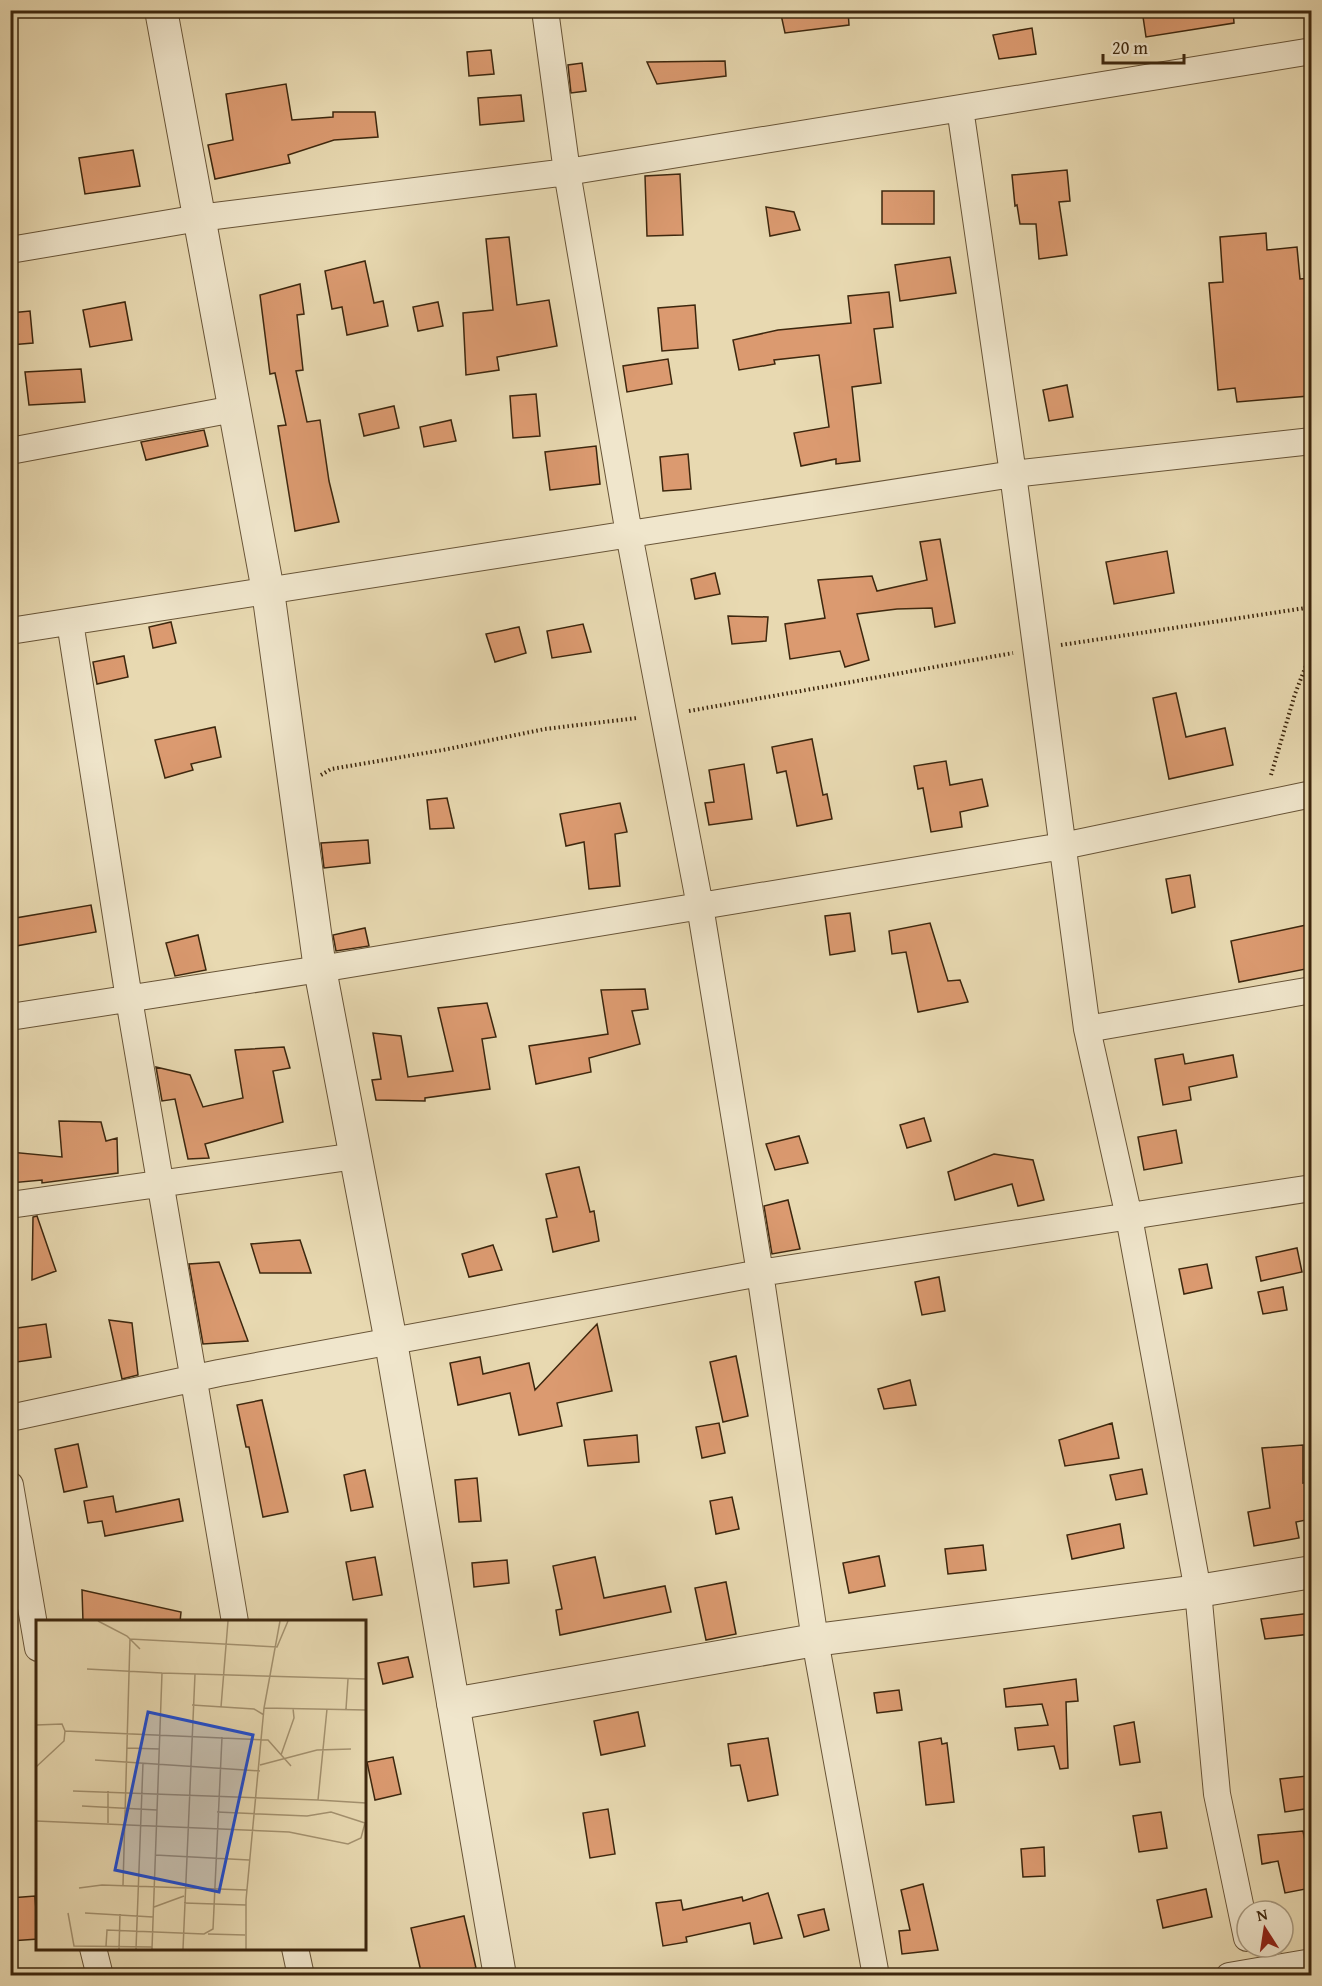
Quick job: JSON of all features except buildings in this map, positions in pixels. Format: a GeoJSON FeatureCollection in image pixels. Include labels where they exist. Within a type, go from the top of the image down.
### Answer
{"type":"FeatureCollection","features":[{"type":"Feature","properties":{"kind":"street"},"geometry":{"type":"LineString","coordinates":[[161,10],[268,591],[320,969],[391,1342],[500,1976]]}},
{"type":"Feature","properties":{"kind":"street"},"geometry":{"type":"LineString","coordinates":[[545,10],[567,172],[630,534],[700,906],[760,1274],[815,1640],[876,1976]]}},
{"type":"Feature","properties":{"kind":"street"},"geometry":{"type":"LineString","coordinates":[[10,250],[199,218],[567,172],[1311,51]]}},
{"type":"Feature","properties":{"kind":"street"},"geometry":{"type":"LineString","coordinates":[[960,108],[1013,474],[1087,1029],[1129,1217],[1198,1591],[1217,1794],[1239,1899]]}},
{"type":"Feature","properties":{"kind":"street"},"geometry":{"type":"LineString","coordinates":[[10,451],[234,409]]}},
{"type":"Feature","properties":{"kind":"street"},"geometry":{"type":"LineString","coordinates":[[10,631],[1013,474],[1311,441]]}},
{"type":"Feature","properties":{"kind":"street"},"geometry":{"type":"LineString","coordinates":[[70,622],[129,999],[235,1620]]}},
{"type":"Feature","properties":{"kind":"street"},"geometry":{"type":"LineString","coordinates":[[10,1017],[320,969],[1063,846],[1311,794]]}},
{"type":"Feature","properties":{"kind":"street"},"geometry":{"type":"LineString","coordinates":[[1087,1029],[1311,990]]}},
{"type":"Feature","properties":{"kind":"street"},"geometry":{"type":"LineString","coordinates":[[10,1205],[356,1156]]}},
{"type":"Feature","properties":{"kind":"street"},"geometry":{"type":"LineString","coordinates":[[10,1418],[193,1378],[760,1274],[1311,1188]]}},
{"type":"Feature","properties":{"kind":"street"},"geometry":{"type":"LineString","coordinates":[[10,1485],[36,1636]]}},
{"type":"Feature","properties":{"kind":"street"},"geometry":{"type":"LineString","coordinates":[[453,1704],[815,1640],[1198,1591],[1311,1572]]}},
{"type":"Feature","properties":{"kind":"street"},"geometry":{"type":"LineString","coordinates":[[94,1950],[100,1976]]}},
{"type":"Feature","properties":{"kind":"street"},"geometry":{"type":"LineString","coordinates":[[295,1950],[301,1976]]}},
{"type":"Feature","properties":{"kind":"street"},"geometry":{"type":"LineString","coordinates":[[1252,1959],[1255,1974]]}},
{"type":"Feature","properties":{"kind":"street"},"geometry":{"type":"LineString","coordinates":[[1229,1976],[1255,1974],[1311,1962]]}},
{"type":"Feature","properties":{"kind":"path"},"geometry":{"type":"LineString","coordinates":[[296,792],[331,769],[443,750],[545,729],[664,715],[1036,649],[1311,607]]}},
{"type":"Feature","properties":{"kind":"path"},"geometry":{"type":"LineString","coordinates":[[1273,802],[1269,784],[1295,694],[1311,650]]}}]}
